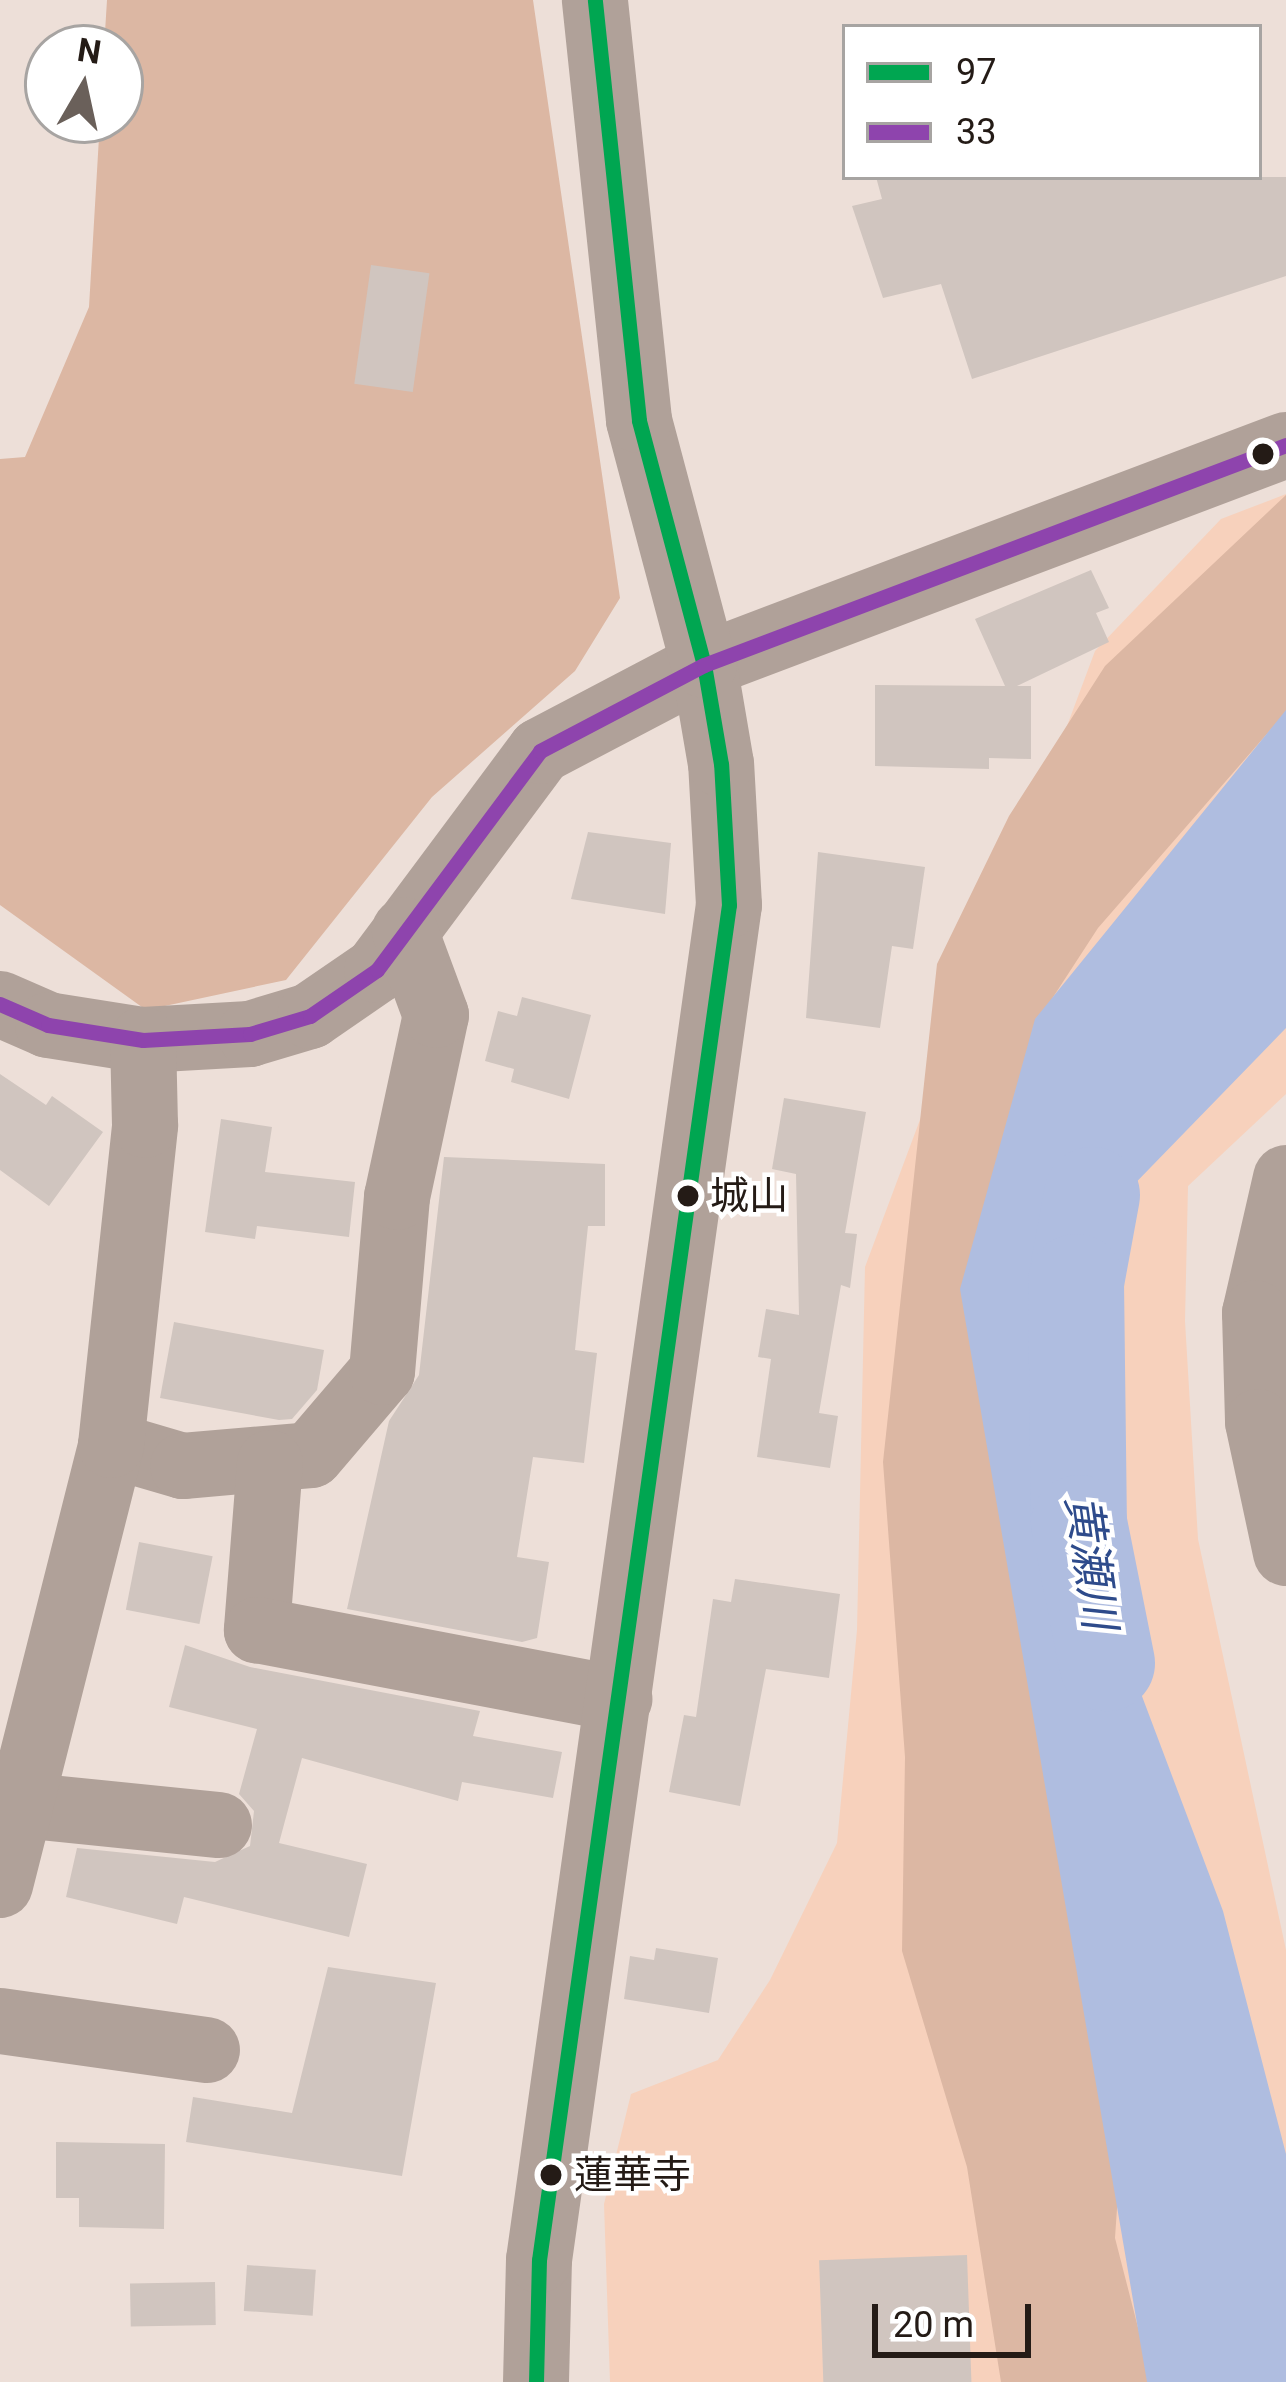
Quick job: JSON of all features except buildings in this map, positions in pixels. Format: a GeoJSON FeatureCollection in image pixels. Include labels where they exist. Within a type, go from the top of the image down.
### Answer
{"type":"FeatureCollection","features":[{"type":"Feature","properties":{"kind":"street"},"geometry":{"type":"LineString","coordinates":[[536,2382],[539,2260],[729,905],[721,764],[704,665],[639,420],[595,0]]}},
{"type":"Feature","properties":{"kind":"street"},"geometry":{"type":"LineString","coordinates":[[0,1004],[48,1025],[143,1040],[250,1034],[310,1016],[377,970],[540,751],[704,665],[1286,445]]}},
{"type":"Feature","properties":{"kind":"street"},"geometry":{"type":"LineString","coordinates":[[111,1445],[183,1466],[310,1455],[382,1372],[397,1197],[436,1015],[405,931]]}},
{"type":"Feature","properties":{"kind":"street"},"geometry":{"type":"LineString","coordinates":[[0,1885],[111,1445],[145,1125],[143,1040]]}},
{"type":"Feature","properties":{"kind":"street"},"geometry":{"type":"LineString","coordinates":[[1286,1178],[1255,1313],[1258,1422],[1286,1552]]}},
{"type":"Feature","properties":{"kind":"street"},"geometry":{"type":"LineString","coordinates":[[270,1462],[257,1630],[619,1699]]}},
{"type":"Feature","properties":{"kind":"street"},"geometry":{"type":"LineString","coordinates":[[21,1805],[219,1825]]}},
{"type":"Feature","properties":{"kind":"street"},"geometry":{"type":"LineString","coordinates":[[0,2021],[207,2050]]}},
{"type":"Feature","properties":{"kind":"shaded area"},"geometry":{"type":"Polygon","coordinates":[[[107,0],[533,0],[620,598],[575,671],[432,797],[286,980],[146,1010],[0,905],[0,459],[25,457],[89,307],[99,144],[144,144],[144,24],[106,24],[107,0]]]}},
{"type":"Feature","properties":{"kind":"shaded area"},"geometry":{"type":"Polygon","coordinates":[[[1286,494],[1286,1094],[1188,1186],[1185,1321],[1198,1539],[1286,1950],[1286,2382],[610,2382],[604,2204],[631,2094],[718,2060],[770,1980],[837,1843],[857,1630],[865,1267],[1095,651],[1221,519],[1286,494]]]}},
{"type":"Feature","properties":{"kind":"shaded area"},"geometry":{"type":"Polygon","coordinates":[[[1286,495],[1286,712],[1098,928],[1033,1028],[979,1251],[1132,1988],[1115,2238],[1152,2382],[1001,2382],[967,2167],[902,1951],[905,1757],[883,1462],[937,964],[1009,816],[1105,666],[1286,495]]]}},
{"type":"Feature","properties":{"kind":"water"},"geometry":{"type":"Polygon","coordinates":[[[1286,710],[1286,1028],[1116,1203],[1042,1431],[1223,1911],[1286,2154],[1286,2382],[1147,2382],[960,1289],[1035,1019],[1286,710]]]}},
{"type":"Feature","properties":{"kind":"waterway","name":"黄瀬川"},"geometry":{"type":"LineString","coordinates":[[1092,1195],[1076,1282],[1079,1523],[1107,1663]]}},
{"type":"Feature","properties":{"kind":"transit line","name":"97"},"geometry":{"type":"LineString","coordinates":[[536,2382],[539,2260],[729,905],[721,764],[704,665],[639,420],[595,0]]}},
{"type":"Feature","properties":{"kind":"transit line","name":"33"},"geometry":{"type":"LineString","coordinates":[[0,1004],[48,1025],[143,1040],[250,1034],[310,1016],[377,970],[540,751],[704,665],[1286,445]]}},
{"type":"Feature","properties":{"kind":"place","name":"城山"},"geometry":{"type":"Point","coordinates":[688,1196]}},
{"type":"Feature","properties":{"kind":"place","name":"蓮華寺"},"geometry":{"type":"Point","coordinates":[551,2175]}}]}
